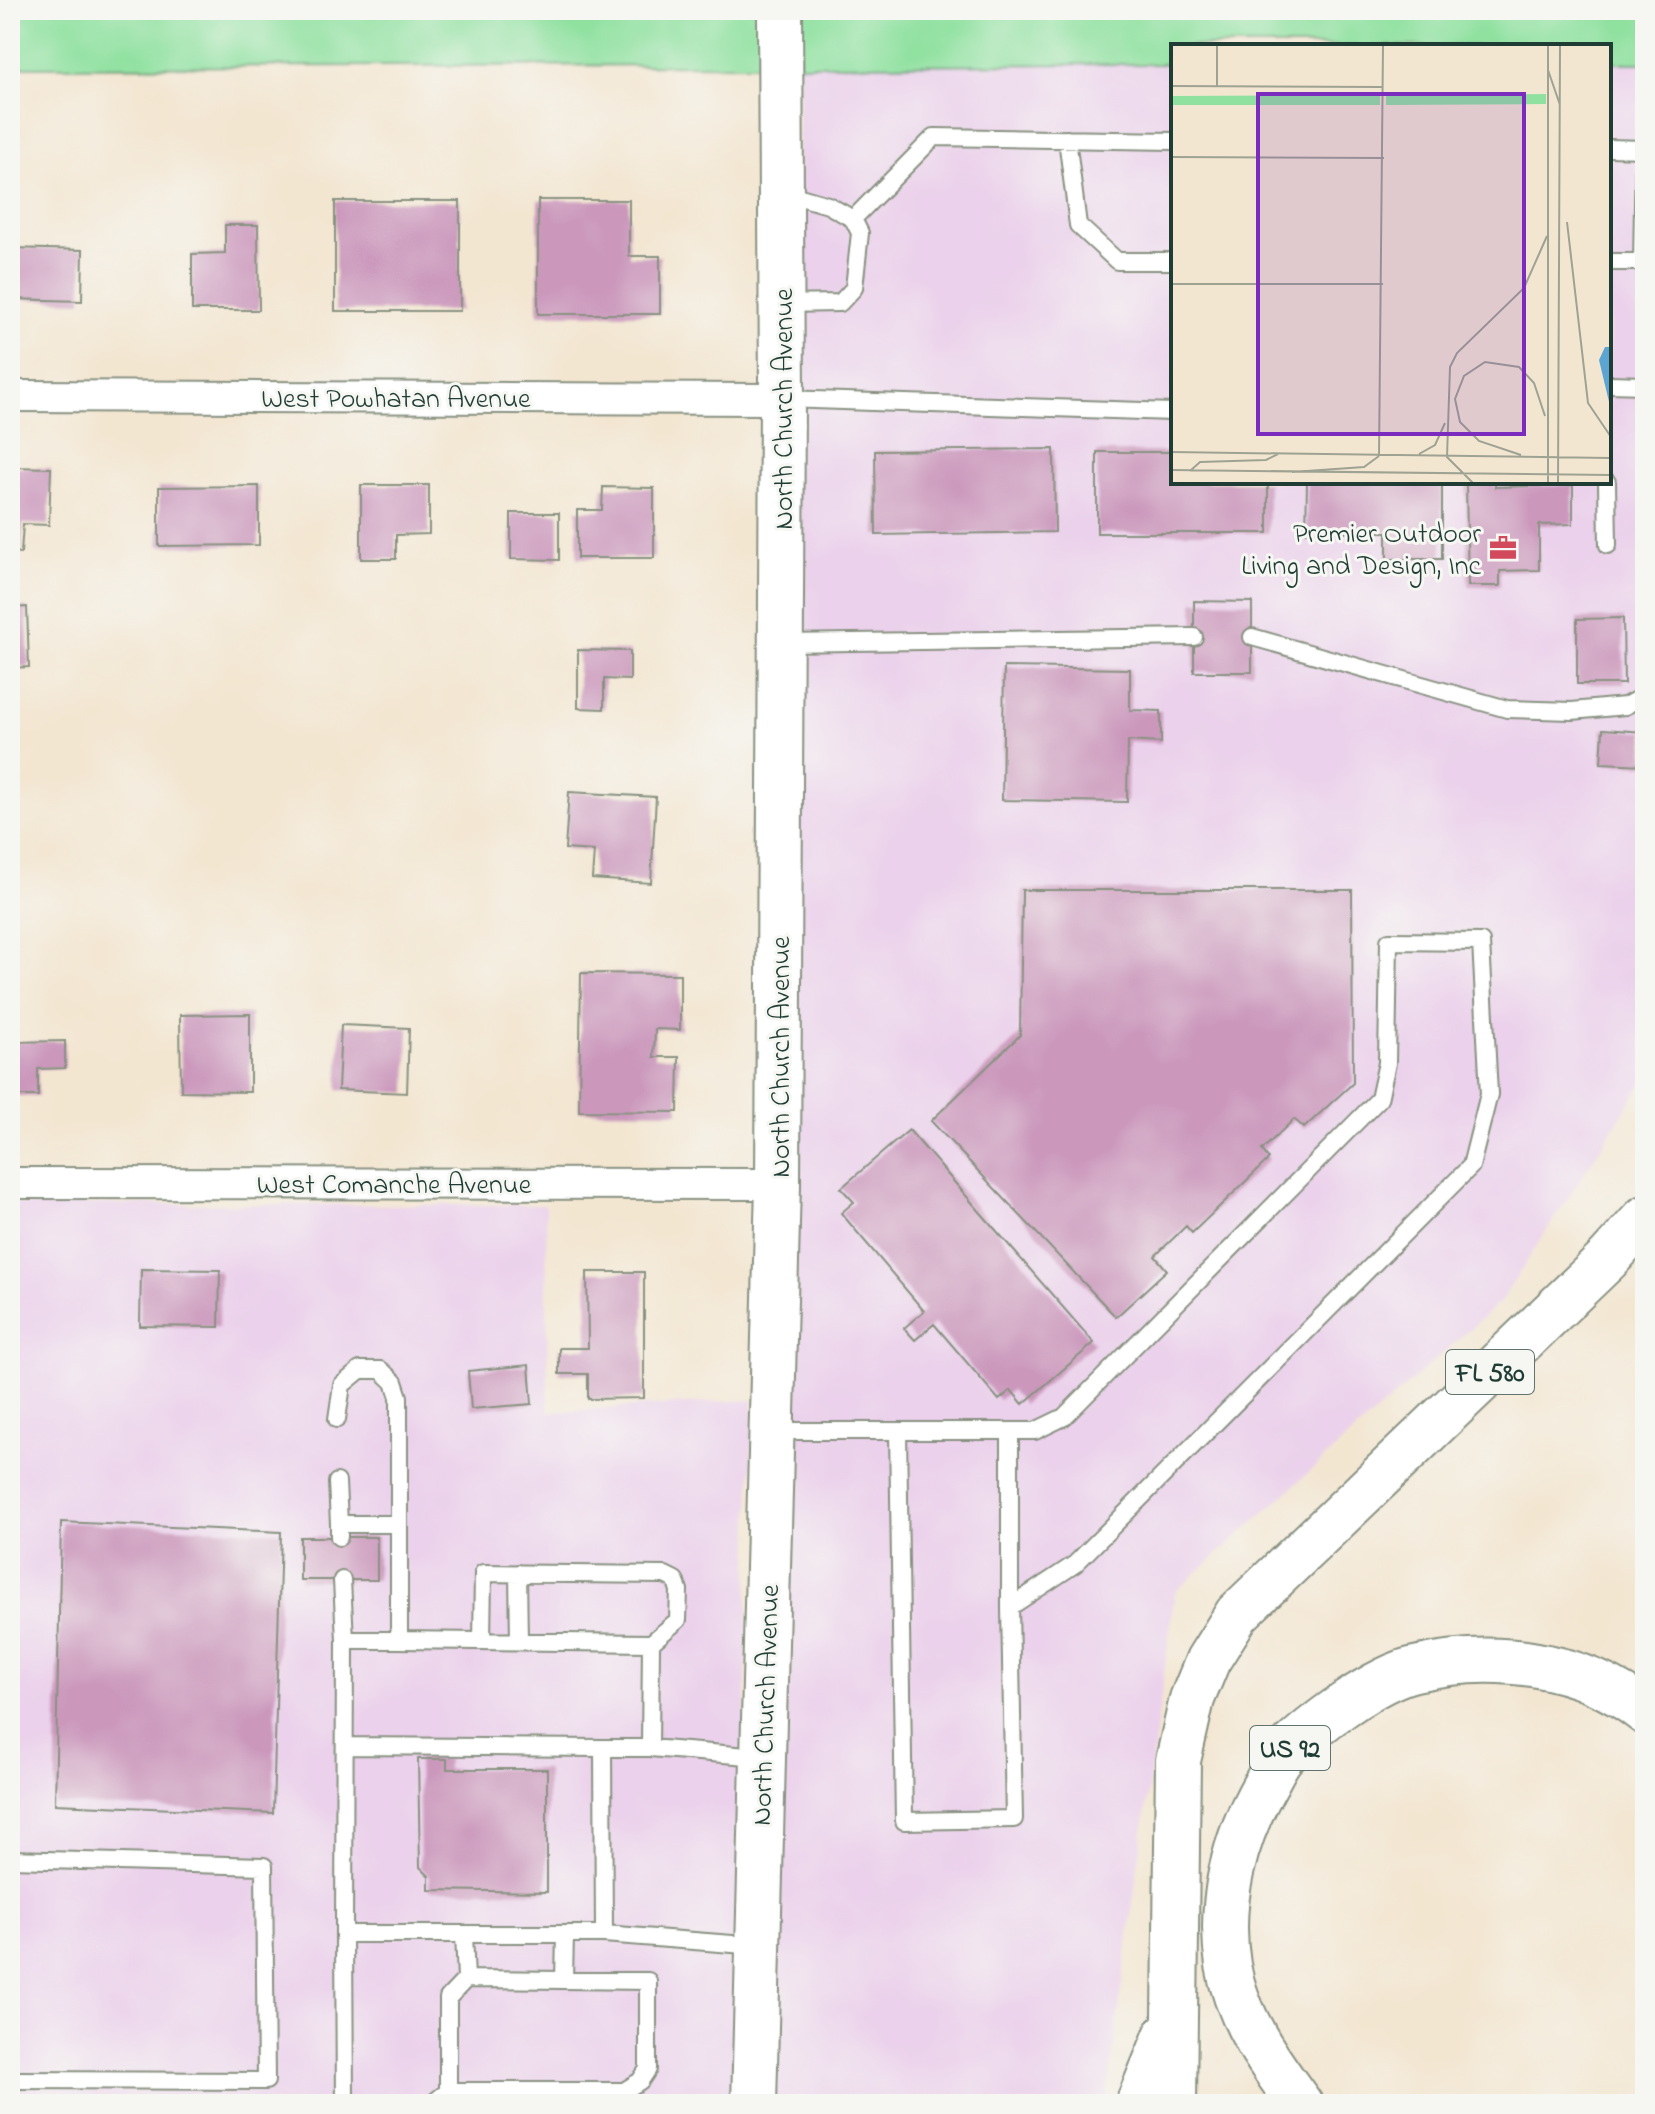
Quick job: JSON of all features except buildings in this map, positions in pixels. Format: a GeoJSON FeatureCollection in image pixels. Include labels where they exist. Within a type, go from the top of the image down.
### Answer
{"type":"FeatureCollection","features":[{"type":"Feature","properties":{"kind":"street","name":"North Church Avenue"},"geometry":{"type":"LineString","coordinates":[[754,2104],[778,1184],[782,399],[780,10]]}},
{"type":"Feature","properties":{"kind":"street","name":"West Powhatan Avenue"},"geometry":{"type":"LineString","coordinates":[[10,396],[782,399]]}},
{"type":"Feature","properties":{"kind":"street","name":"West Comanche Avenue"},"geometry":{"type":"LineString","coordinates":[[10,1183],[778,1184]]}},
{"type":"Feature","properties":{"kind":"street","name":"FL 580"},"geometry":{"type":"LineString","coordinates":[[1138,2104],[1173,2019],[1178,1761],[1192,1699],[1208,1660],[1237,1614],[1608,1259],[1645,1218]]}},
{"type":"Feature","properties":{"kind":"street","name":"US 92"},"geometry":{"type":"LineString","coordinates":[[1300,2104],[1256,2043],[1228,1966],[1225,1896],[1245,1820],[1282,1756],[1338,1706],[1412,1669],[1494,1660],[1564,1668],[1626,1697],[1645,1712]]}},
{"type":"Feature","properties":{"kind":"street"},"geometry":{"type":"LineString","coordinates":[[1173,2019],[1174,2104]]}},
{"type":"Feature","properties":{"kind":"lane"},"geometry":{"type":"LineString","coordinates":[[853,219],[934,137],[1171,141]]}},
{"type":"Feature","properties":{"kind":"lane"},"geometry":{"type":"LineString","coordinates":[[1067,139],[1078,225],[1117,261],[1171,261]]}},
{"type":"Feature","properties":{"kind":"lane"},"geometry":{"type":"LineString","coordinates":[[1611,148],[1645,149],[1642,262],[1611,262]]}},
{"type":"Feature","properties":{"kind":"lane"},"geometry":{"type":"LineString","coordinates":[[781,192],[828,205],[853,219],[860,233],[854,288],[840,303],[782,304]]}},
{"type":"Feature","properties":{"kind":"lane"},"geometry":{"type":"LineString","coordinates":[[1611,384],[1645,385]]}},
{"type":"Feature","properties":{"kind":"lane"},"geometry":{"type":"LineString","coordinates":[[782,399],[1171,412]]}},
{"type":"Feature","properties":{"kind":"lane"},"geometry":{"type":"LineString","coordinates":[[1607,484],[1608,545]]}},
{"type":"Feature","properties":{"kind":"lane"},"geometry":{"type":"LineString","coordinates":[[781,643],[1194,637]]}},
{"type":"Feature","properties":{"kind":"lane"},"geometry":{"type":"LineString","coordinates":[[1252,637],[1507,709],[1572,711],[1625,706],[1645,695]]}},
{"type":"Feature","properties":{"kind":"lane"},"geometry":{"type":"LineString","coordinates":[[772,1431],[1035,1431],[1064,1417],[1379,1099],[1387,1063],[1389,941],[1481,942],[1489,1094],[1471,1166],[1075,1564],[1010,1607]]}},
{"type":"Feature","properties":{"kind":"lane"},"geometry":{"type":"LineString","coordinates":[[337,1419],[342,1385],[360,1370],[381,1370],[394,1382],[399,1397],[399,1640]]}},
{"type":"Feature","properties":{"kind":"lane"},"geometry":{"type":"LineString","coordinates":[[898,1431],[904,1821],[1014,1819],[1010,1431]]}},
{"type":"Feature","properties":{"kind":"lane"},"geometry":{"type":"LineString","coordinates":[[337,1482],[339,1531],[398,1524]]}},
{"type":"Feature","properties":{"kind":"lane"},"geometry":{"type":"LineString","coordinates":[[345,1640],[651,1643],[678,1620],[679,1590],[675,1580],[665,1575],[483,1573],[482,1641]]}},
{"type":"Feature","properties":{"kind":"lane"},"geometry":{"type":"LineString","coordinates":[[518,1573],[519,1641]]}},
{"type":"Feature","properties":{"kind":"lane"},"geometry":{"type":"LineString","coordinates":[[342,1580],[346,1746],[345,2104]]}},
{"type":"Feature","properties":{"kind":"lane"},"geometry":{"type":"LineString","coordinates":[[650,1748],[651,1643]]}},
{"type":"Feature","properties":{"kind":"lane"},"geometry":{"type":"LineString","coordinates":[[346,1746],[650,1748],[763,1757]]}},
{"type":"Feature","properties":{"kind":"lane"},"geometry":{"type":"LineString","coordinates":[[603,1748],[604,1934]]}},
{"type":"Feature","properties":{"kind":"lane"},"geometry":{"type":"LineString","coordinates":[[10,1859],[264,1866],[266,2081],[10,2080]]}},
{"type":"Feature","properties":{"kind":"lane"},"geometry":{"type":"LineString","coordinates":[[344,1934],[604,1934],[758,1946]]}},
{"type":"Feature","properties":{"kind":"lane"},"geometry":{"type":"LineString","coordinates":[[448,2091],[448,1998],[466,1979],[464,1934]]}},
{"type":"Feature","properties":{"kind":"lane"},"geometry":{"type":"LineString","coordinates":[[564,1980],[565,1934]]}},
{"type":"Feature","properties":{"kind":"lane"},"geometry":{"type":"LineString","coordinates":[[432,2104],[448,2091],[624,2091],[640,2081],[648,2069],[648,1981],[466,1979]]}},
{"type":"Feature","properties":{"kind":"shaded area"},"geometry":{"type":"Polygon","coordinates":[[[1611,63],[1645,63],[1645,1079],[1501,1301],[1175,1592],[1106,2104],[773,2104],[799,65],[1171,64],[1171,484],[1611,484],[1611,63]]]}},
{"type":"Feature","properties":{"kind":"shaded area"},"geometry":{"type":"Polygon","coordinates":[[[10,1204],[546,1205],[548,1412],[753,1400],[736,2104],[10,2104],[10,1204]]]}},
{"type":"Feature","properties":{"kind":"green space"},"geometry":{"type":"Polygon","coordinates":[[[10,10],[761,10],[761,65],[10,67],[10,10]]]}},
{"type":"Feature","properties":{"kind":"green space"},"geometry":{"type":"Polygon","coordinates":[[[799,10],[1645,10],[1645,63],[1611,63],[1611,44],[1171,44],[1171,64],[799,65],[799,10]]]}},
{"type":"Feature","properties":{"kind":"place","name":"Premier Outdoor Living and Design, Inc"},"geometry":{"type":"Point","coordinates":[1503,548]}}]}
